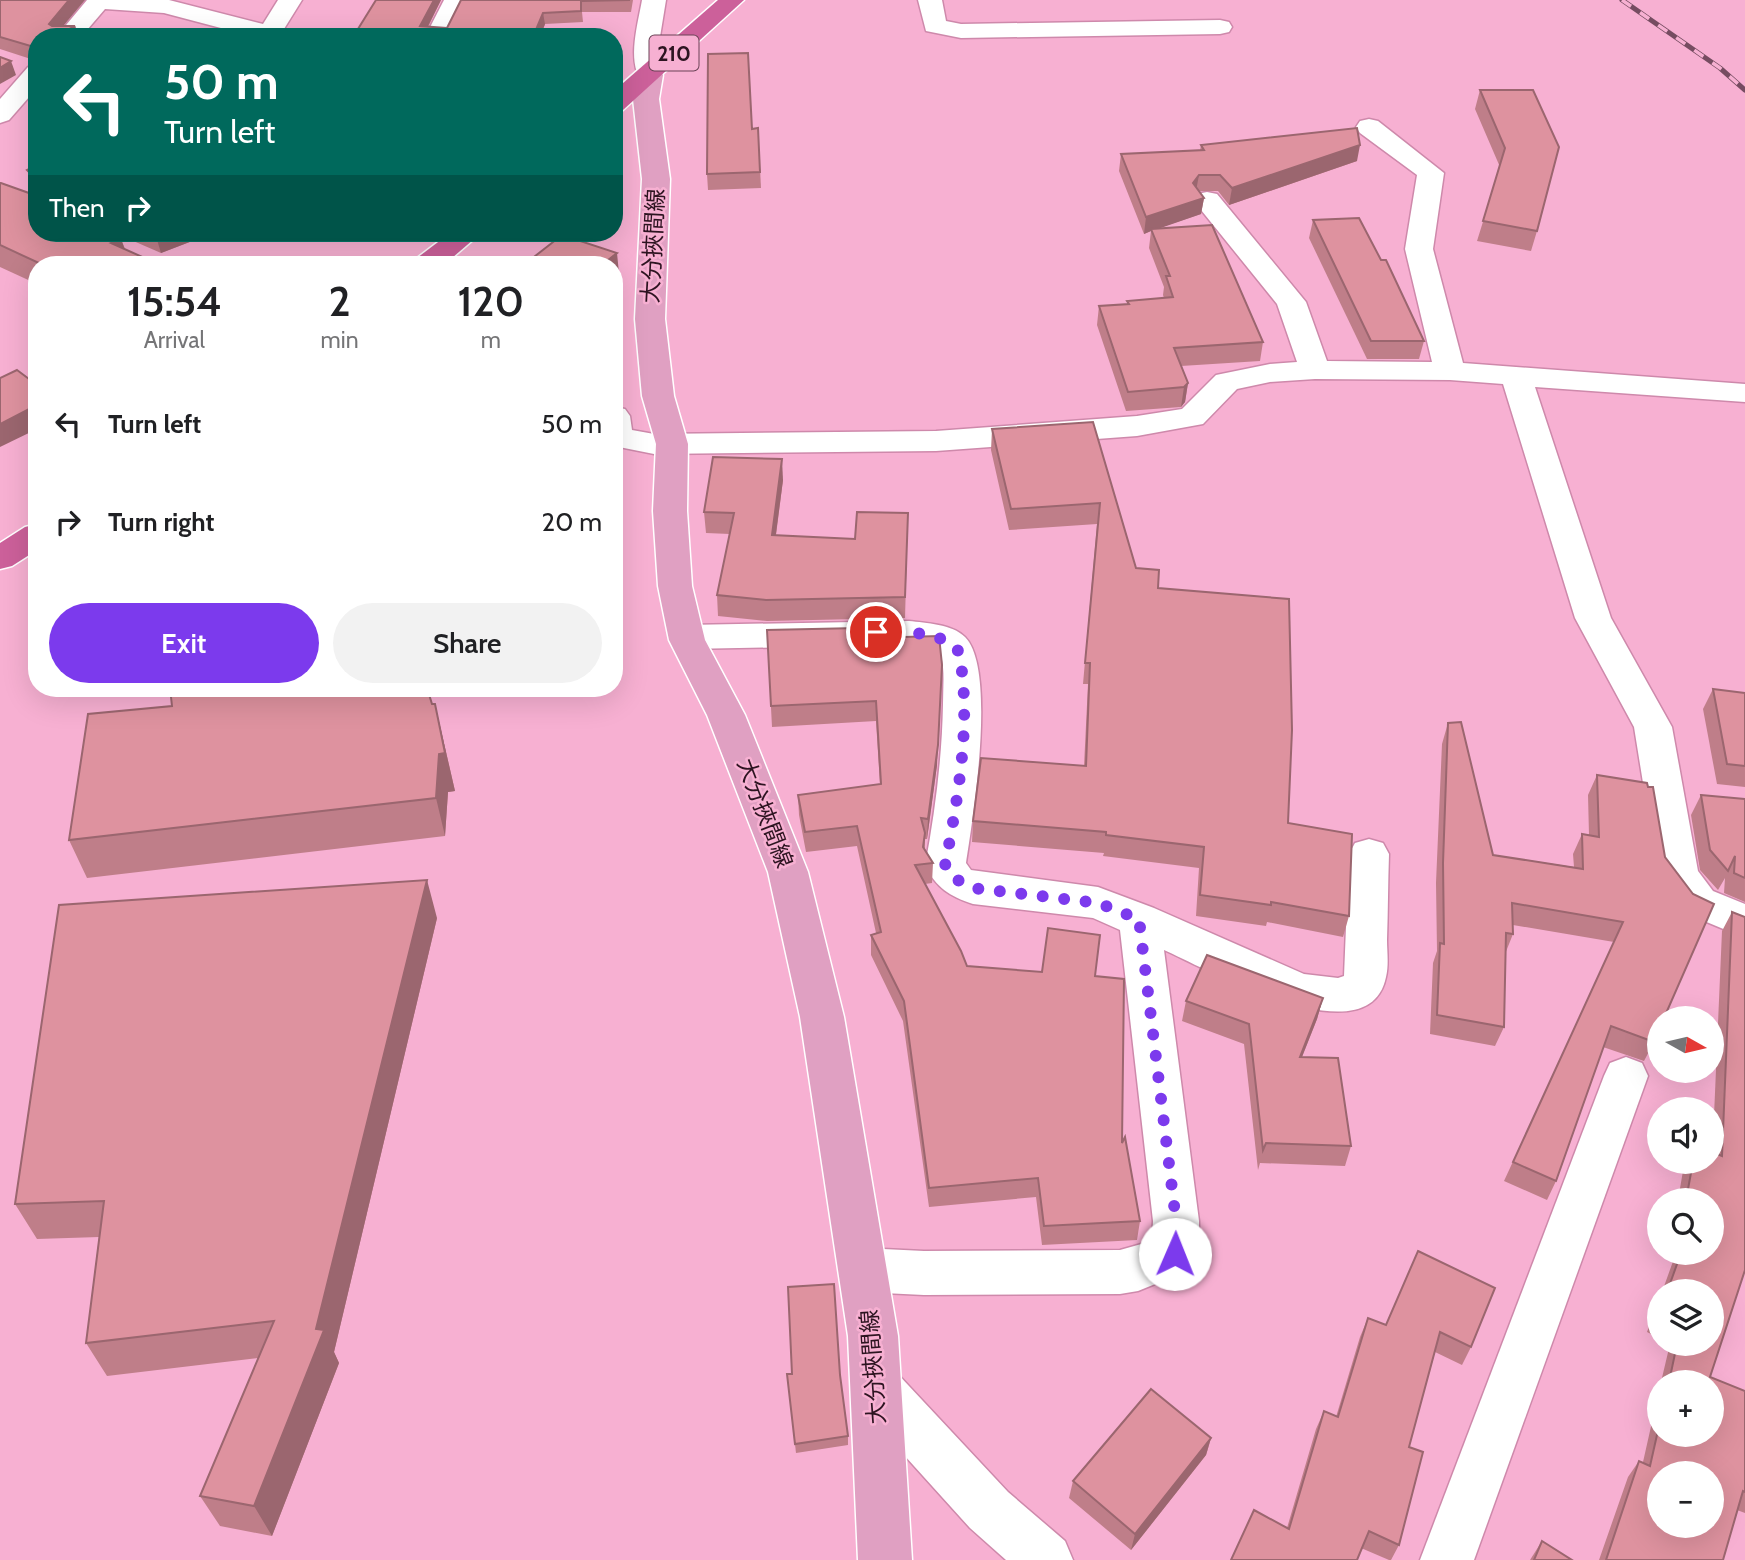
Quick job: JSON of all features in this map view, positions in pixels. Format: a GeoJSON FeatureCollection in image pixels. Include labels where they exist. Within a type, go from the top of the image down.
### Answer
{"type":"FeatureCollection","features":[{"type":"Feature","properties":{"kind":"highway","name":"210"},"geometry":{"type":"LineString","coordinates":[[626,92],[732,0]]}},
{"type":"Feature","properties":{"kind":"highway"},"geometry":{"type":"LineString","coordinates":[[437,256],[455,242]]}},
{"type":"Feature","properties":{"kind":"highway"},"geometry":{"type":"LineString","coordinates":[[0,558],[28,541]]}},
{"type":"Feature","properties":{"kind":"main road","name":"大分挾間線"},"geometry":{"type":"LineString","coordinates":[[626,92],[646,99],[656,179],[650,318],[658,396],[672,444],[670,511],[674,571],[687,637],[699,667],[726,715],[789,872],[822,1017],[873,1336],[885,1560]]}},
{"type":"Feature","properties":{"kind":"street"},"geometry":{"type":"LineString","coordinates":[[272,28],[290,0]]}},
{"type":"Feature","properties":{"kind":"street"},"geometry":{"type":"LineString","coordinates":[[442,28],[456,0]]}},
{"type":"Feature","properties":{"kind":"street"},"geometry":{"type":"LineString","coordinates":[[626,92],[647,43],[654,0]]}},
{"type":"Feature","properties":{"kind":"street"},"geometry":{"type":"LineString","coordinates":[[930,0],[935,26],[961,31],[1220,27]]}},
{"type":"Feature","properties":{"kind":"street"},"geometry":{"type":"LineString","coordinates":[[76,28],[99,1],[165,6],[243,28]]}},
{"type":"Feature","properties":{"kind":"street"},"geometry":{"type":"LineString","coordinates":[[1,113],[28,72]]}},
{"type":"Feature","properties":{"kind":"street"},"geometry":{"type":"LineString","coordinates":[[1370,127],[1431,173],[1419,249],[1450,372]]}},
{"type":"Feature","properties":{"kind":"street"},"geometry":{"type":"LineString","coordinates":[[1207,200],[1291,302],[1315,370]]}},
{"type":"Feature","properties":{"kind":"street"},"geometry":{"type":"LineString","coordinates":[[623,438],[672,444],[936,441],[1137,426],[1192,417],[1227,382],[1270,373],[1315,370],[1450,372],[1745,393]]}},
{"type":"Feature","properties":{"kind":"street"},"geometry":{"type":"LineString","coordinates":[[1516,376],[1593,618],[1653,727],[1678,876],[1699,902],[1745,922]]}},
{"type":"Feature","properties":{"kind":"street"},"geometry":{"type":"LineString","coordinates":[[687,637],[909,633],[932,636],[954,646],[959,652],[961,663],[962,755],[957,802],[945,866],[957,881],[973,888],[1098,903],[1300,991],[1324,996],[1352,992],[1360,987],[1367,966],[1369,854]]}},
{"type":"Feature","properties":{"kind":"street"},"geometry":{"type":"LineString","coordinates":[[1665,795],[1705,800]]}},
{"type":"Feature","properties":{"kind":"street"},"geometry":{"type":"LineString","coordinates":[[863,1270],[924,1273],[1120,1272],[1138,1269],[1175,1254],[1176,1221],[1139,919]]}},
{"type":"Feature","properties":{"kind":"street"},"geometry":{"type":"LineString","coordinates":[[1447,1560],[1626,1076]]}},
{"type":"Feature","properties":{"kind":"street"},"geometry":{"type":"LineString","coordinates":[[876,1387],[989,1510],[1046,1560]]}},
{"type":"Feature","properties":{"kind":"building"},"geometry":{"type":"Polygon","coordinates":[[[0,0],[69,0],[49,24],[75,26],[71,28],[28,28],[28,45],[0,37],[0,0]]]}},
{"type":"Feature","properties":{"kind":"building"},"geometry":{"type":"Polygon","coordinates":[[[376,0],[434,0],[420,26],[447,28],[359,28],[376,0]]]}},
{"type":"Feature","properties":{"kind":"building"},"geometry":{"type":"Polygon","coordinates":[[[461,0],[630,0],[581,1],[581,11],[543,13],[537,28],[447,28],[461,0]]]}},
{"type":"Feature","properties":{"kind":"building"},"geometry":{"type":"Polygon","coordinates":[[[748,53],[752,129],[758,128],[760,172],[707,174],[708,54],[748,53]]]}},
{"type":"Feature","properties":{"kind":"building"},"geometry":{"type":"Polygon","coordinates":[[[0,57],[11,61],[0,68],[0,57]]]}},
{"type":"Feature","properties":{"kind":"building"},"geometry":{"type":"Polygon","coordinates":[[[1480,90],[1533,90],[1559,147],[1537,231],[1483,221],[1505,148],[1480,90]]]}},
{"type":"Feature","properties":{"kind":"building"},"geometry":{"type":"Polygon","coordinates":[[[1357,128],[1360,145],[1232,188],[1220,175],[1199,175],[1193,183],[1204,198],[1146,217],[1121,154],[1204,150],[1201,145],[1357,128]]]}},
{"type":"Feature","properties":{"kind":"building"},"geometry":{"type":"Polygon","coordinates":[[[0,183],[28,193],[28,242],[114,242],[111,243],[140,256],[28,258],[0,245],[0,183]]]}},
{"type":"Feature","properties":{"kind":"building"},"geometry":{"type":"Polygon","coordinates":[[[1359,218],[1381,260],[1386,260],[1424,341],[1371,341],[1313,220],[1359,218]]]}},
{"type":"Feature","properties":{"kind":"building"},"geometry":{"type":"Polygon","coordinates":[[[1212,225],[1263,342],[1174,348],[1188,383],[1184,387],[1128,392],[1099,306],[1173,297],[1166,276],[1170,276],[1151,229],[1212,225]]]}},
{"type":"Feature","properties":{"kind":"building"},"geometry":{"type":"Polygon","coordinates":[[[553,242],[583,242],[617,253],[613,256],[535,256],[553,242]]]}},
{"type":"Feature","properties":{"kind":"building"},"geometry":{"type":"Polygon","coordinates":[[[17,370],[28,378],[28,410],[0,424],[0,378],[17,370]]]}},
{"type":"Feature","properties":{"kind":"building"},"geometry":{"type":"Polygon","coordinates":[[[1093,422],[1136,568],[1159,570],[1158,588],[1289,599],[1292,730],[1288,823],[1352,834],[1349,916],[1271,902],[1271,905],[1200,895],[1204,847],[1106,835],[1106,832],[973,821],[981,758],[1086,766],[1090,663],[1085,663],[1100,503],[1011,509],[992,429],[1093,422]]]}},
{"type":"Feature","properties":{"kind":"building"},"geometry":{"type":"Polygon","coordinates":[[[713,457],[782,459],[772,535],[855,539],[857,512],[908,513],[905,597],[766,600],[717,595],[734,513],[704,512],[713,457]]]}},
{"type":"Feature","properties":{"kind":"building"},"geometry":{"type":"Polygon","coordinates":[[[904,627],[904,637],[939,636],[942,665],[938,745],[928,819],[921,818],[925,833],[923,847],[933,863],[915,865],[967,966],[1042,972],[1048,928],[1100,935],[1095,976],[1124,979],[1122,1143],[1125,1137],[1140,1221],[1044,1226],[1038,1178],[929,1188],[904,1001],[871,935],[881,932],[857,826],[805,832],[798,795],[881,784],[876,701],[771,706],[767,630],[904,627]]]}},
{"type":"Feature","properties":{"kind":"building"},"geometry":{"type":"Polygon","coordinates":[[[1713,689],[1745,693],[1745,766],[1727,764],[1713,689]]]}},
{"type":"Feature","properties":{"kind":"building"},"geometry":{"type":"Polygon","coordinates":[[[171,697],[430,697],[432,704],[435,704],[445,753],[439,754],[436,798],[69,840],[88,714],[172,706],[171,697]]]}},
{"type":"Feature","properties":{"kind":"building"},"geometry":{"type":"Polygon","coordinates":[[[1461,722],[1493,855],[1583,869],[1582,834],[1599,837],[1597,775],[1647,783],[1648,787],[1653,787],[1665,857],[1693,894],[1714,904],[1669,1006],[1647,1006],[1647,1039],[1611,1026],[1556,1181],[1513,1162],[1623,922],[1512,903],[1513,934],[1506,933],[1504,1027],[1437,1015],[1440,943],[1444,944],[1443,863],[1448,723],[1461,722]]]}},
{"type":"Feature","properties":{"kind":"building"},"geometry":{"type":"Polygon","coordinates":[[[1701,795],[1745,799],[1745,878],[1734,873],[1735,856],[1728,871],[1710,850],[1701,795]]]}},
{"type":"Feature","properties":{"kind":"building"},"geometry":{"type":"Polygon","coordinates":[[[427,880],[316,1329],[324,1330],[254,1506],[200,1496],[274,1321],[86,1343],[104,1201],[15,1204],[59,905],[427,880]]]}},
{"type":"Feature","properties":{"kind":"building"},"geometry":{"type":"Polygon","coordinates":[[[1732,912],[1745,917],[1745,1270],[1724,1334],[1724,1279],[1672,1279],[1677,1265],[1724,1265],[1724,1188],[1688,1188],[1691,1174],[1724,1174],[1732,912]]]}},
{"type":"Feature","properties":{"kind":"building"},"geometry":{"type":"Polygon","coordinates":[[[1207,955],[1323,998],[1300,1057],[1338,1058],[1351,1146],[1266,1143],[1263,1150],[1249,1024],[1186,1001],[1207,955]]]}},
{"type":"Feature","properties":{"kind":"building"},"geometry":{"type":"Polygon","coordinates":[[[1418,1251],[1495,1288],[1471,1347],[1440,1332],[1409,1447],[1423,1452],[1399,1545],[1369,1531],[1357,1560],[1231,1560],[1254,1510],[1289,1529],[1324,1411],[1338,1417],[1368,1318],[1386,1325],[1418,1251]]]}},
{"type":"Feature","properties":{"kind":"building"},"geometry":{"type":"Polygon","coordinates":[[[834,1284],[840,1375],[848,1436],[795,1444],[787,1374],[792,1374],[788,1287],[834,1284]]]}},
{"type":"Feature","properties":{"kind":"building"},"geometry":{"type":"Polygon","coordinates":[[[1674,1356],[1717,1356],[1712,1370],[1672,1370],[1674,1356]]]}},
{"type":"Feature","properties":{"kind":"building"},"geometry":{"type":"Polygon","coordinates":[[[1724,1383],[1745,1391],[1745,1492],[1743,1491],[1723,1560],[1606,1560],[1639,1461],[1647,1465],[1647,1538],[1724,1538],[1724,1461],[1651,1461],[1654,1447],[1724,1447],[1724,1383]]]}},
{"type":"Feature","properties":{"kind":"building"},"geometry":{"type":"Polygon","coordinates":[[[1151,1389],[1211,1438],[1135,1534],[1073,1481],[1151,1389]]]}},
{"type":"Feature","properties":{"kind":"building"},"geometry":{"type":"Polygon","coordinates":[[[1542,1541],[1572,1560],[1534,1560],[1542,1541]]]}},
{"type":"Feature","properties":{"kind":"railway"},"geometry":{"type":"LineString","coordinates":[[1622,0],[1720,68],[1745,90]]}},
{"type":"Feature","properties":{"kind":"route"},"geometry":{"type":"LineString","coordinates":[[876,632],[932,636],[954,646],[959,652],[962,676],[962,755],[957,802],[945,866],[950,874],[957,881],[973,888],[1098,903],[1139,919],[1176,1221],[1175,1254]]}}]}
